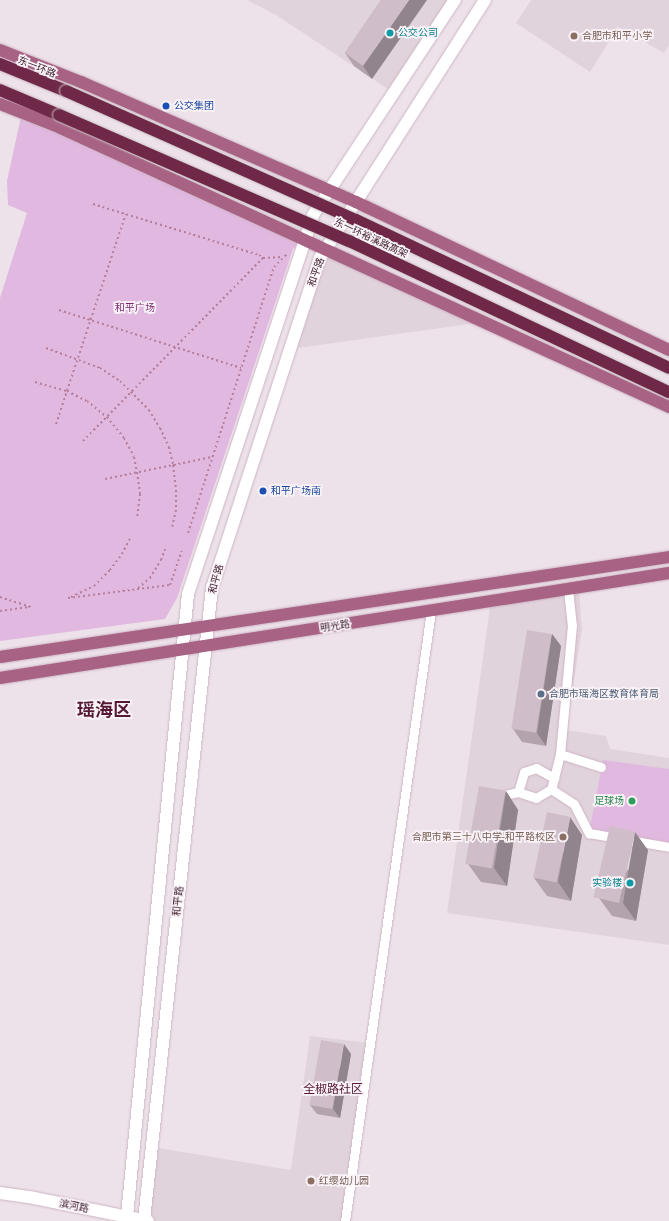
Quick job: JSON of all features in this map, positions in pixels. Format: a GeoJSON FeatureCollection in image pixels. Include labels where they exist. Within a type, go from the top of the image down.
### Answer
{"type":"FeatureCollection","features":[{"type":"Feature","properties":{"kind":"highway","name":"东一环路"},"geometry":{"type":"LineString","coordinates":[[0,64],[66,91]]}},
{"type":"Feature","properties":{"kind":"highway"},"geometry":{"type":"LineString","coordinates":[[0,90],[57,120]]}},
{"type":"Feature","properties":{"kind":"highway","name":"东一环裕溪路高架"},"geometry":{"type":"LineString","coordinates":[[66,91],[356,220],[669,368]]}},
{"type":"Feature","properties":{"kind":"highway","name":"东一环裕溪路高架"},"geometry":{"type":"LineString","coordinates":[[57,120],[349,241],[669,392]]}},
{"type":"Feature","properties":{"kind":"main road","name":"和平路"},"geometry":{"type":"LineString","coordinates":[[127,1216],[188,594],[313,215],[455,0]]}},
{"type":"Feature","properties":{"kind":"main road","name":"和平路"},"geometry":{"type":"LineString","coordinates":[[146,1220],[212,588],[320,258],[485,0]]}},
{"type":"Feature","properties":{"kind":"main road"},"geometry":{"type":"LineString","coordinates":[[0,50],[81,82],[356,202],[669,350]]}},
{"type":"Feature","properties":{"kind":"main road"},"geometry":{"type":"LineString","coordinates":[[0,61],[81,82]]}},
{"type":"Feature","properties":{"kind":"main road"},"geometry":{"type":"LineString","coordinates":[[0,95],[57,120],[325,250],[669,407]]}},
{"type":"Feature","properties":{"kind":"main road"},"geometry":{"type":"LineString","coordinates":[[0,104],[57,120]]}},
{"type":"Feature","properties":{"kind":"main road","name":"明光路"},"geometry":{"type":"LineString","coordinates":[[0,657],[669,557]]}},
{"type":"Feature","properties":{"kind":"main road","name":"明光路"},"geometry":{"type":"LineString","coordinates":[[0,678],[669,574]]}},
{"type":"Feature","properties":{"kind":"main road","name":"滨河路"},"geometry":{"type":"LineString","coordinates":[[0,1194],[146,1220]]}},
{"type":"Feature","properties":{"kind":"street"},"geometry":{"type":"LineString","coordinates":[[489,805],[490,798],[518,792],[536,798],[551,789],[560,754],[572,625],[568,589]]}},
{"type":"Feature","properties":{"kind":"street"},"geometry":{"type":"LineString","coordinates":[[345,1221],[431,611]]}},
{"type":"Feature","properties":{"kind":"street"},"geometry":{"type":"LineString","coordinates":[[560,754],[601,767]]}},
{"type":"Feature","properties":{"kind":"street"},"geometry":{"type":"LineString","coordinates":[[518,792],[524,772],[536,768],[554,778]]}},
{"type":"Feature","properties":{"kind":"street"},"geometry":{"type":"LineString","coordinates":[[551,789],[574,804],[589,834],[669,847]]}},
{"type":"Feature","properties":{"kind":"path"},"geometry":{"type":"LineString","coordinates":[[93,204],[258,255],[263,258],[283,257]]}},
{"type":"Feature","properties":{"kind":"path"},"geometry":{"type":"LineString","coordinates":[[56,424],[126,214]]}},
{"type":"Feature","properties":{"kind":"path"},"geometry":{"type":"LineString","coordinates":[[188,532],[274,267],[283,257],[305,240]]}},
{"type":"Feature","properties":{"kind":"path"},"geometry":{"type":"LineString","coordinates":[[84,441],[263,258]]}},
{"type":"Feature","properties":{"kind":"path"},"geometry":{"type":"LineString","coordinates":[[59,310],[241,368]]}},
{"type":"Feature","properties":{"kind":"path"},"geometry":{"type":"LineString","coordinates":[[46,348],[100,368],[120,381],[149,410],[169,447],[173,465],[176,503],[172,528]]}},
{"type":"Feature","properties":{"kind":"path"},"geometry":{"type":"LineString","coordinates":[[35,382],[66,391],[87,401],[107,417],[124,438],[134,456],[137,472],[140,494],[137,518]]}},
{"type":"Feature","properties":{"kind":"path"},"geometry":{"type":"LineString","coordinates":[[105,479],[212,457]]}},
{"type":"Feature","properties":{"kind":"path"},"geometry":{"type":"LineString","coordinates":[[130,536],[122,554],[110,570],[94,586],[68,598],[170,585],[182,551]]}},
{"type":"Feature","properties":{"kind":"path"},"geometry":{"type":"LineString","coordinates":[[138,589],[150,578],[161,560],[166,546]]}},
{"type":"Feature","properties":{"kind":"path"},"geometry":{"type":"LineString","coordinates":[[0,597],[31,607],[0,611]]}},
{"type":"Feature","properties":{"kind":"shaded area","name":"公交公司"},"geometry":{"type":"Polygon","coordinates":[[[247,0],[455,0],[394,93],[276,15],[247,0]]]}},
{"type":"Feature","properties":{"kind":"shaded area","name":"合肥市和平小学"},"geometry":{"type":"Polygon","coordinates":[[[531,0],[669,0],[669,45],[664,53],[618,27],[590,72],[516,23],[531,0]]]}},
{"type":"Feature","properties":{"kind":"shaded area"},"geometry":{"type":"Polygon","coordinates":[[[325,250],[483,322],[291,349],[325,250]]]}},
{"type":"Feature","properties":{"kind":"shaded area","name":"合肥市第三十八中学-和平路校区"},"geometry":{"type":"Polygon","coordinates":[[[579,588],[582,630],[566,730],[606,736],[610,749],[669,758],[669,945],[447,913],[491,601],[579,588]]]}},
{"type":"Feature","properties":{"kind":"shaded area"},"geometry":{"type":"Polygon","coordinates":[[[310,1036],[370,1043],[345,1221],[148,1221],[152,1147],[291,1170],[310,1036]]]}},
{"type":"Feature","properties":{"kind":"green space","name":"和平广场"},"geometry":{"type":"Polygon","coordinates":[[[22,112],[305,240],[293,249],[177,598],[165,619],[0,641],[0,298],[27,213],[8,205],[7,181],[22,112]]]}},
{"type":"Feature","properties":{"kind":"green space","name":"足球场"},"geometry":{"type":"Polygon","coordinates":[[[603,760],[669,769],[669,844],[589,833],[603,760]]]}},
{"type":"Feature","properties":{"kind":"building"},"geometry":{"type":"Polygon","coordinates":[[[381,0],[409,0],[363,66],[345,53],[381,0]]]}},
{"type":"Feature","properties":{"kind":"building"},"geometry":{"type":"Polygon","coordinates":[[[527,630],[552,634],[536,733],[511,729],[527,630]]]}},
{"type":"Feature","properties":{"kind":"building"},"geometry":{"type":"Polygon","coordinates":[[[479,786],[506,791],[492,868],[465,864],[479,786]]]}},
{"type":"Feature","properties":{"kind":"building"},"geometry":{"type":"Polygon","coordinates":[[[547,812],[570,817],[557,883],[533,878],[547,812]]]}},
{"type":"Feature","properties":{"kind":"building"},"geometry":{"type":"Polygon","coordinates":[[[610,826],[635,832],[619,903],[594,897],[610,826]]]}},
{"type":"Feature","properties":{"kind":"building"},"geometry":{"type":"Polygon","coordinates":[[[321,1040],[344,1044],[332,1109],[310,1105],[321,1040]]]}},
{"type":"Feature","properties":{"kind":"place","name":"公交公司"},"geometry":{"type":"Point","coordinates":[390,33]}},
{"type":"Feature","properties":{"kind":"place","name":"合肥市和平小学"},"geometry":{"type":"Point","coordinates":[574,36]}},
{"type":"Feature","properties":{"kind":"place","name":"公交集团"},"geometry":{"type":"Point","coordinates":[166,106]}},
{"type":"Feature","properties":{"kind":"place","name":"和平广场南"},"geometry":{"type":"Point","coordinates":[263,491]}},
{"type":"Feature","properties":{"kind":"place","name":"合肥市瑶海区教育体育局"},"geometry":{"type":"Point","coordinates":[541,694]}},
{"type":"Feature","properties":{"kind":"place","name":"足球场"},"geometry":{"type":"Point","coordinates":[632,801]}},
{"type":"Feature","properties":{"kind":"place","name":"合肥市第三十八中学-和平路校区"},"geometry":{"type":"Point","coordinates":[563,837]}},
{"type":"Feature","properties":{"kind":"place","name":"实验楼"},"geometry":{"type":"Point","coordinates":[630,883]}},
{"type":"Feature","properties":{"kind":"place","name":"红缨幼儿园"},"geometry":{"type":"Point","coordinates":[311,1181]}},
{"type":"Feature","properties":{"kind":"district","name":"瑶海区"},"geometry":{"type":"Point","coordinates":[104,709]}},
{"type":"Feature","properties":{"kind":"district","name":"全椒路社区"},"geometry":{"type":"Point","coordinates":[333,1089]}}]}
